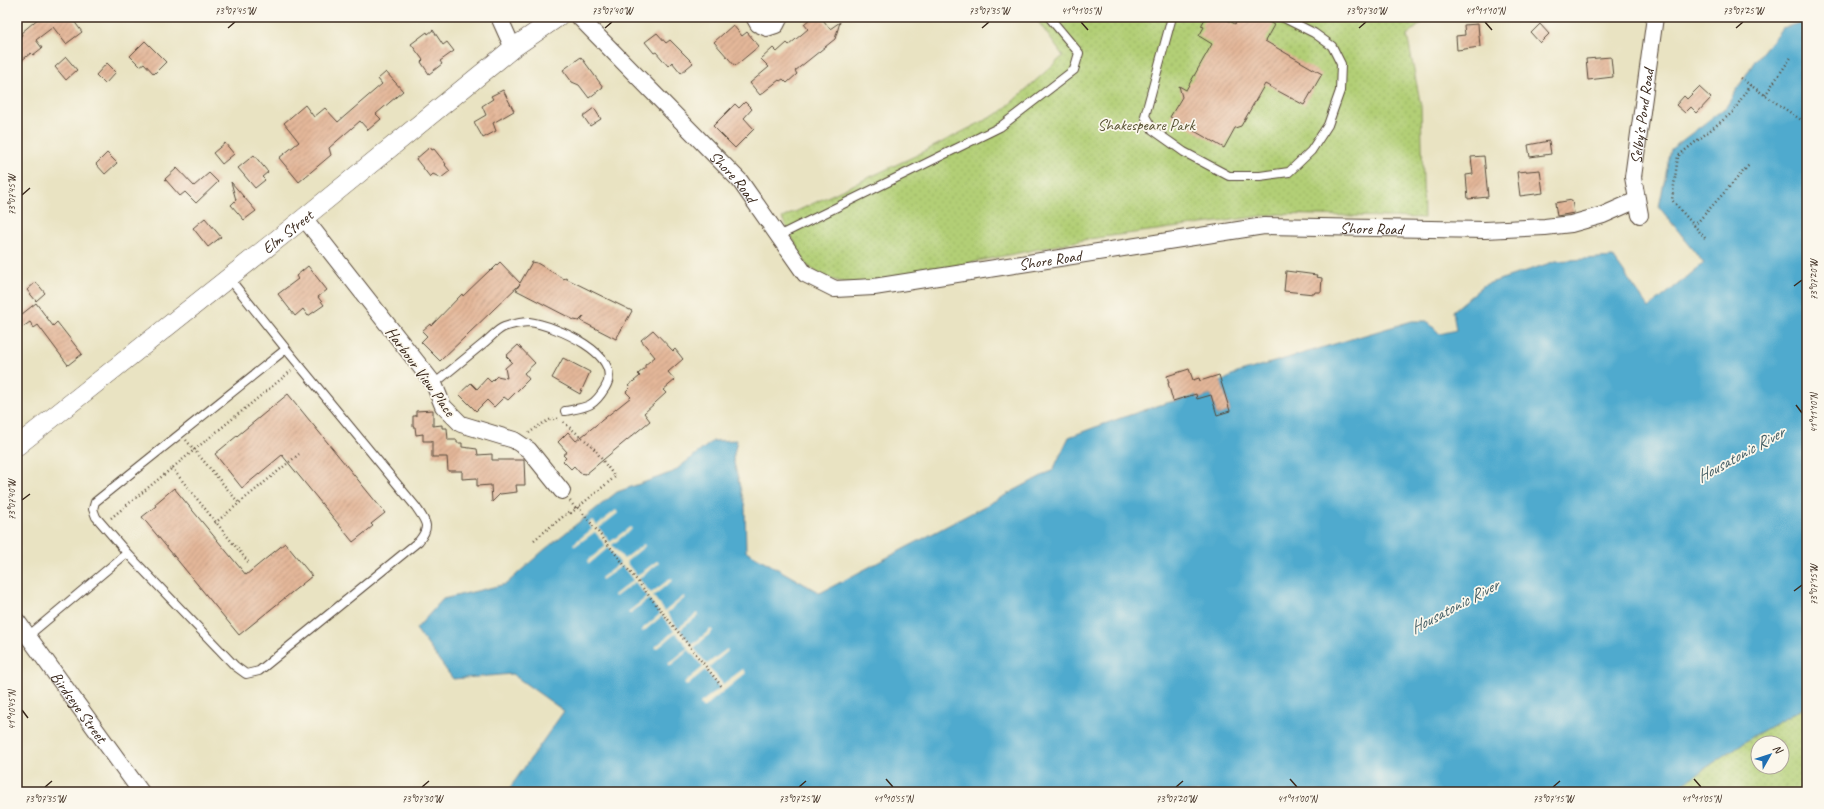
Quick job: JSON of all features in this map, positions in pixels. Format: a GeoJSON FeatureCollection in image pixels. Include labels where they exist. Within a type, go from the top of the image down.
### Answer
{"type":"FeatureCollection","features":[{"type":"Feature","properties":{"kind":"street"},"geometry":{"type":"LineString","coordinates":[[499,17],[513,48]]}},
{"type":"Feature","properties":{"kind":"street","name":"Elm Street"},"geometry":{"type":"LineString","coordinates":[[17,446],[304,218],[513,48],[558,17]]}},
{"type":"Feature","properties":{"kind":"street","name":"Shore Road"},"geometry":{"type":"LineString","coordinates":[[578,17],[740,181],[805,274],[835,289],[874,287],[1264,226],[1485,230],[1571,224],[1638,207]]}},
{"type":"Feature","properties":{"kind":"street"},"geometry":{"type":"LineString","coordinates":[[754,17],[760,27],[767,28],[776,25],[780,17]]}},
{"type":"Feature","properties":{"kind":"street","name":"Selby's Pond Road"},"geometry":{"type":"LineString","coordinates":[[1638,207],[1633,177],[1655,17]]}},
{"type":"Feature","properties":{"kind":"street","name":"Harbour View Place"},"geometry":{"type":"LineString","coordinates":[[304,218],[434,384],[443,406],[461,424],[516,442],[528,450],[562,491]]}},
{"type":"Feature","properties":{"kind":"street","name":"Birdseye Street"},"geometry":{"type":"LineString","coordinates":[[17,621],[141,792]]}},
{"type":"Feature","properties":{"kind":"lane"},"geometry":{"type":"LineString","coordinates":[[778,236],[1000,126],[1074,70],[1079,54],[1049,17]]}},
{"type":"Feature","properties":{"kind":"lane"},"geometry":{"type":"LineString","coordinates":[[1172,17],[1145,116],[1153,130],[1184,152],[1229,176],[1260,176],[1289,172],[1311,151],[1328,125],[1340,92],[1341,64],[1332,46],[1314,33],[1282,17]]}},
{"type":"Feature","properties":{"kind":"lane"},"geometry":{"type":"LineString","coordinates":[[229,277],[416,507],[426,522],[426,532],[419,542],[259,671],[246,674],[235,666],[127,553],[96,517],[93,509],[95,502],[286,349]]}},
{"type":"Feature","properties":{"kind":"lane"},"geometry":{"type":"LineString","coordinates":[[434,384],[503,328],[528,322],[560,332],[585,344],[603,359],[609,373],[608,383],[600,396],[589,406],[565,411]]}},
{"type":"Feature","properties":{"kind":"lane"},"geometry":{"type":"LineString","coordinates":[[28,636],[127,553]]}},
{"type":"Feature","properties":{"kind":"path"},"geometry":{"type":"LineString","coordinates":[[1765,95],[1792,56]]}},
{"type":"Feature","properties":{"kind":"path"},"geometry":{"type":"LineString","coordinates":[[1740,78],[1807,124]]}},
{"type":"Feature","properties":{"kind":"path"},"geometry":{"type":"LineString","coordinates":[[1705,238],[1672,200],[1678,156],[1733,112],[1750,85]]}},
{"type":"Feature","properties":{"kind":"path"},"geometry":{"type":"LineString","coordinates":[[1694,226],[1749,165]]}},
{"type":"Feature","properties":{"kind":"path"},"geometry":{"type":"LineString","coordinates":[[103,524],[292,370]]}},
{"type":"Feature","properties":{"kind":"path"},"geometry":{"type":"LineString","coordinates":[[516,442],[554,418],[560,420],[592,446],[615,477],[571,513],[570,511],[534,540]]}},
{"type":"Feature","properties":{"kind":"path"},"geometry":{"type":"LineString","coordinates":[[181,434],[239,504]]}},
{"type":"Feature","properties":{"kind":"path"},"geometry":{"type":"LineString","coordinates":[[215,523],[299,454]]}},
{"type":"Feature","properties":{"kind":"path"},"geometry":{"type":"LineString","coordinates":[[172,468],[215,523],[249,563]]}},
{"type":"Feature","properties":{"kind":"path"},"geometry":{"type":"LineString","coordinates":[[578,507],[723,688]]}},
{"type":"Feature","properties":{"kind":"green space","name":"Shakespeare Park"},"geometry":{"type":"Polygon","coordinates":[[[1035,17],[1429,17],[1407,35],[1421,106],[1424,218],[1278,214],[1088,239],[869,283],[846,283],[826,278],[807,266],[782,218],[915,156],[1001,112],[1063,56],[1035,17]]]}},
{"type":"Feature","properties":{"kind":"green space"},"geometry":{"type":"Polygon","coordinates":[[[1807,706],[1807,792],[1670,792],[1750,738],[1750,775],[1790,775],[1790,735],[1755,735],[1807,706]]]}},
{"type":"Feature","properties":{"kind":"water","name":"Housatonic River"},"geometry":{"type":"Polygon","coordinates":[[[1807,21],[1807,706],[1755,735],[1750,735],[1750,738],[1670,792],[507,792],[564,711],[512,674],[453,679],[416,629],[443,599],[506,584],[544,550],[617,492],[673,472],[713,441],[737,440],[733,459],[745,507],[746,551],[820,593],[1053,470],[1069,437],[1151,408],[1196,395],[1198,399],[1211,395],[1217,415],[1230,411],[1221,382],[1237,373],[1412,321],[1427,321],[1440,334],[1456,330],[1453,311],[1484,285],[1556,261],[1613,257],[1649,308],[1704,263],[1659,207],[1671,149],[1726,107],[1754,62],[1782,28],[1807,21]]]}},
{"type":"Feature","properties":{"kind":"pier"},"geometry":{"type":"Polygon","coordinates":[[[616,510],[618,513],[599,528],[610,542],[630,527],[632,529],[612,545],[624,559],[644,544],[645,546],[626,562],[637,576],[657,561],[659,563],[639,579],[651,593],[671,578],[673,580],[653,596],[665,611],[684,596],[686,597],[667,613],[678,628],[698,613],[699,615],[680,630],[692,645],[711,629],[713,631],[694,648],[707,664],[727,649],[728,651],[709,667],[723,684],[743,669],[746,673],[703,708],[700,703],[720,688],[705,670],[686,686],[684,683],[703,667],[689,650],[670,666],[668,664],[688,648],[676,633],[657,649],[655,647],[674,631],[662,616],[643,632],[641,630],[660,614],[649,599],[629,614],[628,612],[647,597],[635,582],[615,597],[614,595],[633,580],[622,566],[602,580],[601,578],[620,563],[608,548],[589,564],[587,561],[606,546],[595,532],[575,546],[573,544],[592,529],[588,523],[592,520],[597,525],[616,510]]]}},
{"type":"Feature","properties":{"kind":"building"},"geometry":{"type":"Polygon","coordinates":[[[40,17],[71,17],[82,32],[66,44],[53,27],[36,40],[42,48],[33,55],[31,53],[17,64],[17,39],[22,35],[21,33],[40,17]]]}},
{"type":"Feature","properties":{"kind":"building"},"geometry":{"type":"Polygon","coordinates":[[[812,17],[821,17],[830,29],[840,22],[835,39],[795,71],[797,74],[787,83],[783,79],[780,81],[779,80],[760,95],[750,83],[769,67],[761,59],[773,48],[777,52],[787,43],[789,45],[808,29],[804,24],[812,17]]]}},
{"type":"Feature","properties":{"kind":"building"},"geometry":{"type":"Polygon","coordinates":[[[1206,17],[1223,17],[1235,24],[1239,17],[1246,21],[1248,17],[1261,17],[1274,25],[1265,41],[1322,74],[1304,105],[1265,84],[1241,126],[1235,128],[1224,148],[1170,117],[1182,97],[1179,86],[1186,90],[1212,44],[1199,36],[1204,27],[1201,26],[1206,17]]]}},
{"type":"Feature","properties":{"kind":"building"},"geometry":{"type":"Polygon","coordinates":[[[1478,24],[1480,47],[1457,50],[1456,36],[1465,35],[1464,25],[1478,24]]]}},
{"type":"Feature","properties":{"kind":"building"},"geometry":{"type":"Polygon","coordinates":[[[1540,24],[1549,34],[1540,43],[1531,33],[1540,24]]]}},
{"type":"Feature","properties":{"kind":"building"},"geometry":{"type":"Polygon","coordinates":[[[733,25],[742,36],[747,32],[759,46],[735,66],[714,42],[733,25]]]}},
{"type":"Feature","properties":{"kind":"building"},"geometry":{"type":"Polygon","coordinates":[[[433,30],[443,45],[447,42],[454,51],[440,61],[442,64],[429,74],[421,62],[423,60],[411,44],[427,32],[428,34],[433,30]]]}},
{"type":"Feature","properties":{"kind":"building"},"geometry":{"type":"Polygon","coordinates":[[[657,33],[666,43],[670,40],[693,63],[681,73],[672,62],[668,66],[645,42],[657,33]]]}},
{"type":"Feature","properties":{"kind":"building"},"geometry":{"type":"Polygon","coordinates":[[[145,41],[166,62],[154,74],[144,63],[140,66],[130,56],[145,41]]]}},
{"type":"Feature","properties":{"kind":"building"},"geometry":{"type":"Polygon","coordinates":[[[66,57],[77,70],[66,80],[55,67],[66,57]]]}},
{"type":"Feature","properties":{"kind":"building"},"geometry":{"type":"Polygon","coordinates":[[[581,57],[603,87],[589,98],[579,85],[572,82],[563,70],[581,57]]]}},
{"type":"Feature","properties":{"kind":"building"},"geometry":{"type":"Polygon","coordinates":[[[1611,57],[1613,77],[1588,80],[1586,59],[1611,57]]]}},
{"type":"Feature","properties":{"kind":"building"},"geometry":{"type":"Polygon","coordinates":[[[107,63],[116,72],[105,84],[96,75],[107,63]]]}},
{"type":"Feature","properties":{"kind":"building"},"geometry":{"type":"Polygon","coordinates":[[[386,72],[403,91],[376,114],[381,119],[368,130],[360,121],[329,148],[331,155],[299,182],[279,158],[299,142],[284,123],[305,105],[314,117],[325,108],[338,122],[382,84],[378,79],[386,72]]]}},
{"type":"Feature","properties":{"kind":"building"},"geometry":{"type":"Polygon","coordinates":[[[1699,87],[1711,98],[1697,113],[1691,107],[1685,113],[1676,105],[1684,96],[1687,99],[1699,87]]]}},
{"type":"Feature","properties":{"kind":"building"},"geometry":{"type":"Polygon","coordinates":[[[503,90],[514,111],[493,123],[496,131],[483,138],[474,122],[486,115],[482,106],[493,99],[491,96],[503,90]]]}},
{"type":"Feature","properties":{"kind":"building"},"geometry":{"type":"Polygon","coordinates":[[[745,102],[752,109],[744,118],[754,129],[735,148],[713,126],[735,104],[739,108],[745,102]]]}},
{"type":"Feature","properties":{"kind":"building"},"geometry":{"type":"Polygon","coordinates":[[[594,108],[601,119],[590,126],[583,116],[594,108]]]}},
{"type":"Feature","properties":{"kind":"building"},"geometry":{"type":"Polygon","coordinates":[[[1549,141],[1551,154],[1530,157],[1528,145],[1549,141]]]}},
{"type":"Feature","properties":{"kind":"building"},"geometry":{"type":"Polygon","coordinates":[[[225,143],[234,154],[222,164],[213,153],[225,143]]]}},
{"type":"Feature","properties":{"kind":"building"},"geometry":{"type":"Polygon","coordinates":[[[430,147],[432,150],[434,149],[450,171],[441,178],[433,174],[430,177],[416,159],[430,147]]]}},
{"type":"Feature","properties":{"kind":"building"},"geometry":{"type":"Polygon","coordinates":[[[107,153],[117,163],[105,174],[96,164],[107,153]]]}},
{"type":"Feature","properties":{"kind":"building"},"geometry":{"type":"Polygon","coordinates":[[[254,155],[268,172],[262,177],[265,180],[255,188],[238,168],[254,155]]]}},
{"type":"Feature","properties":{"kind":"building"},"geometry":{"type":"Polygon","coordinates":[[[1484,156],[1488,197],[1468,199],[1466,175],[1473,174],[1471,157],[1484,156]]]}},
{"type":"Feature","properties":{"kind":"building"},"geometry":{"type":"Polygon","coordinates":[[[177,168],[194,186],[209,173],[218,182],[196,203],[185,192],[180,196],[165,179],[177,168]]]}},
{"type":"Feature","properties":{"kind":"building"},"geometry":{"type":"Polygon","coordinates":[[[1540,170],[1543,193],[1520,196],[1517,172],[1540,170]]]}},
{"type":"Feature","properties":{"kind":"building"},"geometry":{"type":"Polygon","coordinates":[[[231,182],[256,211],[244,220],[231,205],[236,200],[231,182]]]}},
{"type":"Feature","properties":{"kind":"building"},"geometry":{"type":"Polygon","coordinates":[[[1572,200],[1574,213],[1557,216],[1555,203],[1572,200]]]}},
{"type":"Feature","properties":{"kind":"building"},"geometry":{"type":"Polygon","coordinates":[[[205,218],[221,237],[208,247],[193,228],[205,218]]]}},
{"type":"Feature","properties":{"kind":"building"},"geometry":{"type":"Polygon","coordinates":[[[500,262],[520,283],[532,262],[537,263],[564,279],[565,278],[632,311],[616,339],[581,321],[584,316],[579,321],[574,320],[516,290],[520,284],[440,361],[421,342],[427,336],[422,331],[430,324],[431,326],[462,294],[463,296],[500,262]]]}},
{"type":"Feature","properties":{"kind":"building"},"geometry":{"type":"Polygon","coordinates":[[[308,266],[327,290],[318,297],[324,305],[308,316],[303,309],[295,316],[278,294],[298,279],[296,276],[308,266]]]}},
{"type":"Feature","properties":{"kind":"building"},"geometry":{"type":"Polygon","coordinates":[[[1286,271],[1317,275],[1316,277],[1322,278],[1321,292],[1315,292],[1314,294],[1284,291],[1286,271]]]}},
{"type":"Feature","properties":{"kind":"building"},"geometry":{"type":"Polygon","coordinates":[[[36,282],[45,293],[36,301],[27,290],[36,282]]]}},
{"type":"Feature","properties":{"kind":"building"},"geometry":{"type":"Polygon","coordinates":[[[36,303],[53,326],[57,322],[82,354],[68,365],[38,325],[34,328],[30,322],[17,331],[17,318],[36,303]]]}},
{"type":"Feature","properties":{"kind":"building"},"geometry":{"type":"Polygon","coordinates":[[[653,330],[673,351],[675,349],[683,359],[668,372],[675,380],[663,390],[666,393],[644,413],[650,421],[586,474],[580,473],[574,466],[571,469],[563,461],[566,458],[563,455],[567,452],[558,442],[568,432],[576,441],[631,397],[626,392],[630,388],[628,386],[640,376],[638,374],[645,368],[645,365],[655,357],[641,340],[653,330]]]}},
{"type":"Feature","properties":{"kind":"building"},"geometry":{"type":"Polygon","coordinates":[[[518,345],[535,363],[524,373],[529,379],[508,400],[504,397],[494,407],[487,400],[476,411],[459,394],[471,383],[477,389],[487,378],[491,382],[497,376],[507,378],[505,368],[512,362],[506,356],[518,345]]]}},
{"type":"Feature","properties":{"kind":"building"},"geometry":{"type":"Polygon","coordinates":[[[563,358],[590,372],[580,394],[552,378],[563,358]]]}},
{"type":"Feature","properties":{"kind":"building"},"geometry":{"type":"Polygon","coordinates":[[[1189,369],[1193,380],[1199,378],[1200,381],[1219,375],[1230,411],[1217,415],[1211,395],[1197,399],[1196,394],[1173,401],[1167,376],[1189,369]]]}},
{"type":"Feature","properties":{"kind":"building"},"geometry":{"type":"Polygon","coordinates":[[[288,394],[385,513],[371,524],[373,526],[353,542],[282,455],[242,488],[215,454],[288,394]]]}},
{"type":"Feature","properties":{"kind":"building"},"geometry":{"type":"Polygon","coordinates":[[[433,410],[433,426],[442,425],[442,428],[447,428],[448,440],[457,440],[457,443],[462,443],[462,447],[477,449],[478,455],[492,454],[492,460],[524,460],[525,485],[516,485],[517,492],[500,494],[492,502],[491,485],[477,486],[477,478],[462,479],[462,471],[448,471],[447,457],[432,457],[432,441],[423,441],[423,434],[416,435],[415,427],[413,427],[413,416],[416,416],[416,411],[433,410]]]}},
{"type":"Feature","properties":{"kind":"building"},"geometry":{"type":"Polygon","coordinates":[[[174,488],[246,575],[285,543],[312,576],[239,635],[142,517],[156,506],[155,504],[174,488]]]}}]}
